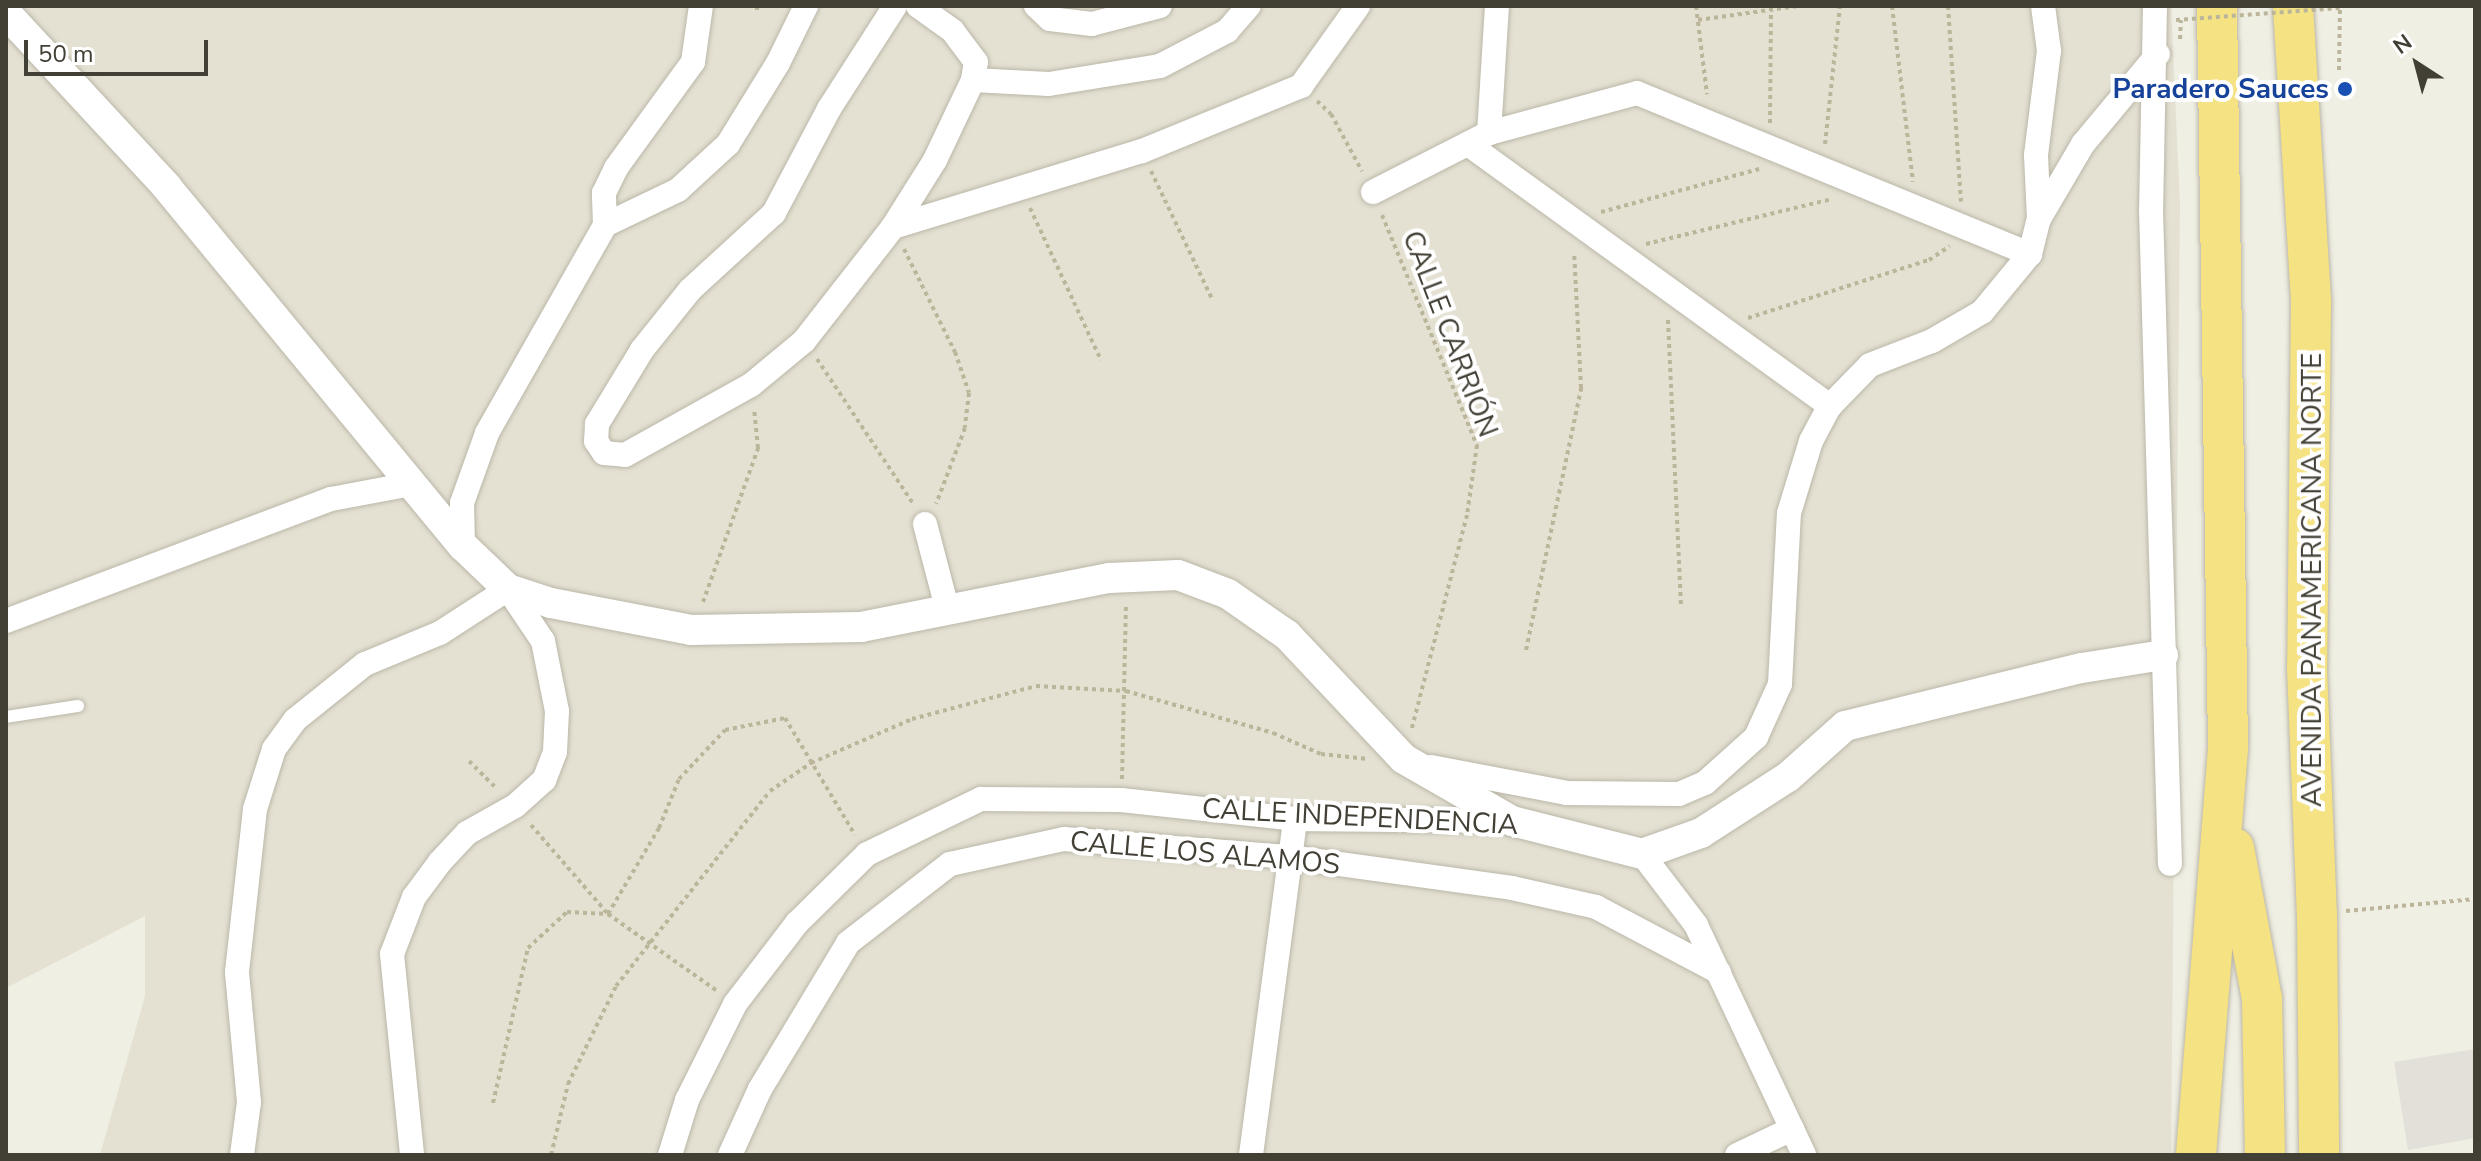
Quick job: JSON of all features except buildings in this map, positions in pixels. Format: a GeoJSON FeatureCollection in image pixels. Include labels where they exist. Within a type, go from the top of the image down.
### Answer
{"type":"FeatureCollection","features":[{"type":"Feature","properties":{"kind":"highway"},"geometry":{"type":"LineString","coordinates":[[2196,1155],[2224,797],[2228,644],[2217,279],[2217,6]]}},
{"type":"Feature","properties":{"kind":"highway","name":"AVENIDA PANAMERICANA NORTE"},"geometry":{"type":"LineString","coordinates":[[2293,6],[2311,303],[2307,668],[2317,914],[2319,1155]]}},
{"type":"Feature","properties":{"kind":"highway"},"geometry":{"type":"LineString","coordinates":[[2224,797],[2262,999],[2265,1155]]}},
{"type":"Feature","properties":{"kind":"street"},"geometry":{"type":"LineString","coordinates":[[463,546],[462,503],[487,433],[605,225],[604,193],[616,168],[693,62],[701,6]]}},
{"type":"Feature","properties":{"kind":"street"},"geometry":{"type":"LineString","coordinates":[[605,225],[678,190],[728,144],[778,63],[806,6]]}},
{"type":"Feature","properties":{"kind":"street"},"geometry":{"type":"LineString","coordinates":[[895,6],[829,109],[774,213],[690,290],[642,350],[597,424],[596,441],[604,453],[625,455],[751,385],[804,341],[893,227],[935,160],[973,80],[976,62],[969,46],[918,6]]}},
{"type":"Feature","properties":{"kind":"street"},"geometry":{"type":"LineString","coordinates":[[1036,6],[1050,19],[1092,24],[1160,6]]}},
{"type":"Feature","properties":{"kind":"street"},"geometry":{"type":"LineString","coordinates":[[973,80],[1049,84],[1160,66],[1227,31],[1249,6]]}},
{"type":"Feature","properties":{"kind":"street"},"geometry":{"type":"LineString","coordinates":[[893,227],[1023,191],[1142,151],[1301,86],[1358,6]]}},
{"type":"Feature","properties":{"kind":"street"},"geometry":{"type":"LineString","coordinates":[[1479,138],[1497,6]]}},
{"type":"Feature","properties":{"kind":"street"},"geometry":{"type":"LineString","coordinates":[[2039,219],[2036,155],[2049,51],[2043,6]]}},
{"type":"Feature","properties":{"kind":"street"},"geometry":{"type":"LineString","coordinates":[[2155,6],[2158,54],[2151,210],[2170,864]]}},
{"type":"Feature","properties":{"kind":"street"},"geometry":{"type":"LineString","coordinates":[[6,13],[166,186],[463,546],[508,589],[543,641],[557,711],[555,752],[544,780],[515,806],[467,833],[440,862],[414,897],[392,954],[412,1155]]}},
{"type":"Feature","properties":{"kind":"street"},"geometry":{"type":"LineString","coordinates":[[1404,759],[1471,778],[1567,793],[1668,795],[1705,783],[1756,737],[1780,684],[1789,513],[1811,441],[1830,406],[1870,365],[1932,341],[1982,312],[2030,254],[2039,219],[2083,144],[2158,54]]}},
{"type":"Feature","properties":{"kind":"street"},"geometry":{"type":"LineString","coordinates":[[1373,192],[1479,138],[1637,93],[1916,208],[1962,230],[2030,254]]}},
{"type":"Feature","properties":{"kind":"street"},"geometry":{"type":"LineString","coordinates":[[1479,138],[1572,221],[1830,406]]}},
{"type":"Feature","properties":{"kind":"street"},"geometry":{"type":"LineString","coordinates":[[6,621],[331,499],[411,484]]}},
{"type":"Feature","properties":{"kind":"street"},"geometry":{"type":"LineString","coordinates":[[925,524],[947,608]]}},
{"type":"Feature","properties":{"kind":"street"},"geometry":{"type":"LineString","coordinates":[[242,1155],[249,1102],[237,972],[255,809],[274,749],[295,720],[365,664],[440,633],[508,589],[691,630],[861,627],[947,608],[1126,577],[1178,575],[1228,594],[1287,635],[1404,759],[1512,821]]}},
{"type":"Feature","properties":{"kind":"street"},"geometry":{"type":"LineString","coordinates":[[1804,1155],[1696,925],[1642,854],[1701,833],[1788,777],[1845,726],[2082,668],[2163,655]]}},
{"type":"Feature","properties":{"kind":"street","name":"CALLE INDEPENDENCIA"},"geometry":{"type":"LineString","coordinates":[[670,1155],[687,1100],[735,1004],[797,923],[867,854],[981,799],[1121,800],[1295,819],[1512,821],[1642,854]]}},
{"type":"Feature","properties":{"kind":"street"},"geometry":{"type":"LineString","coordinates":[[1251,1155],[1295,819]]}},
{"type":"Feature","properties":{"kind":"street","name":"CALLE LOS ALAMOS"},"geometry":{"type":"LineString","coordinates":[[730,1155],[760,1089],[848,943],[950,864],[1064,839],[1289,857],[1512,888],[1596,907],[1719,972]]}},
{"type":"Feature","properties":{"kind":"street"},"geometry":{"type":"LineString","coordinates":[[1737,1155],[1792,1129]]}},
{"type":"Feature","properties":{"kind":"lane"},"geometry":{"type":"LineString","coordinates":[[6,717],[78,706]]}},
{"type":"Feature","properties":{"kind":"path"},"geometry":{"type":"LineString","coordinates":[[1696,6],[1710,124]]}},
{"type":"Feature","properties":{"kind":"path"},"geometry":{"type":"LineString","coordinates":[[1698,20],[1798,6]]}},
{"type":"Feature","properties":{"kind":"path"},"geometry":{"type":"LineString","coordinates":[[1822,170],[1840,6]]}},
{"type":"Feature","properties":{"kind":"path"},"geometry":{"type":"LineString","coordinates":[[1892,6],[1916,208]]}},
{"type":"Feature","properties":{"kind":"path"},"geometry":{"type":"LineString","coordinates":[[1719,327],[1929,260],[1954,244],[1962,230],[1948,6]]}},
{"type":"Feature","properties":{"kind":"path"},"geometry":{"type":"LineString","coordinates":[[1770,149],[1771,8]]}},
{"type":"Feature","properties":{"kind":"path"},"geometry":{"type":"LineString","coordinates":[[2176,20],[2340,8],[2339,70]]}},
{"type":"Feature","properties":{"kind":"path","name":"CALLE CARRIÓN"},"geometry":{"type":"LineString","coordinates":[[1301,86],[1331,114],[1373,192],[1477,445],[1467,515],[1404,759]]}},
{"type":"Feature","properties":{"kind":"path"},"geometry":{"type":"LineString","coordinates":[[1142,151],[1212,299]]}},
{"type":"Feature","properties":{"kind":"path"},"geometry":{"type":"LineString","coordinates":[[1526,650],[1581,388],[1572,221],[1672,189],[1796,160]]}},
{"type":"Feature","properties":{"kind":"path"},"geometry":{"type":"LineString","coordinates":[[1612,251],[1870,189]]}},
{"type":"Feature","properties":{"kind":"path"},"geometry":{"type":"LineString","coordinates":[[1023,191],[1101,360]]}},
{"type":"Feature","properties":{"kind":"path"},"geometry":{"type":"LineString","coordinates":[[804,341],[925,524],[949,478],[965,428],[969,393],[955,352],[893,227]]}},
{"type":"Feature","properties":{"kind":"path"},"geometry":{"type":"LineString","coordinates":[[1667,290],[1681,605]]}},
{"type":"Feature","properties":{"kind":"path"},"geometry":{"type":"LineString","coordinates":[[691,630],[758,448],[751,385]]}},
{"type":"Feature","properties":{"kind":"path"},"geometry":{"type":"LineString","coordinates":[[1121,800],[1126,577]]}},
{"type":"Feature","properties":{"kind":"path"},"geometry":{"type":"LineString","coordinates":[[608,914],[659,828],[679,779],[725,730],[785,718],[867,854]]}},
{"type":"Feature","properties":{"kind":"path"},"geometry":{"type":"LineString","coordinates":[[469,761],[515,806],[608,914],[735,1004]]}},
{"type":"Feature","properties":{"kind":"path"},"geometry":{"type":"LineString","coordinates":[[2317,914],[2475,899]]}},
{"type":"Feature","properties":{"kind":"path"},"geometry":{"type":"LineString","coordinates":[[493,1103],[528,948],[567,912],[608,914]]}},
{"type":"Feature","properties":{"kind":"shaded area"},"geometry":{"type":"Polygon","coordinates":[[[6,6],[2171,6],[2180,205],[2171,1155],[100,1155],[145,996],[145,916],[6,988],[6,6]]]}},
{"type":"Feature","properties":{"kind":"shaded area"},"geometry":{"type":"Polygon","coordinates":[[[2475,1049],[2475,1138],[2408,1150],[2394,1062],[2475,1049]]]}},
{"type":"Feature","properties":{"kind":"place","name":"Paradero Sauces"},"geometry":{"type":"Point","coordinates":[2345,89]}}]}
